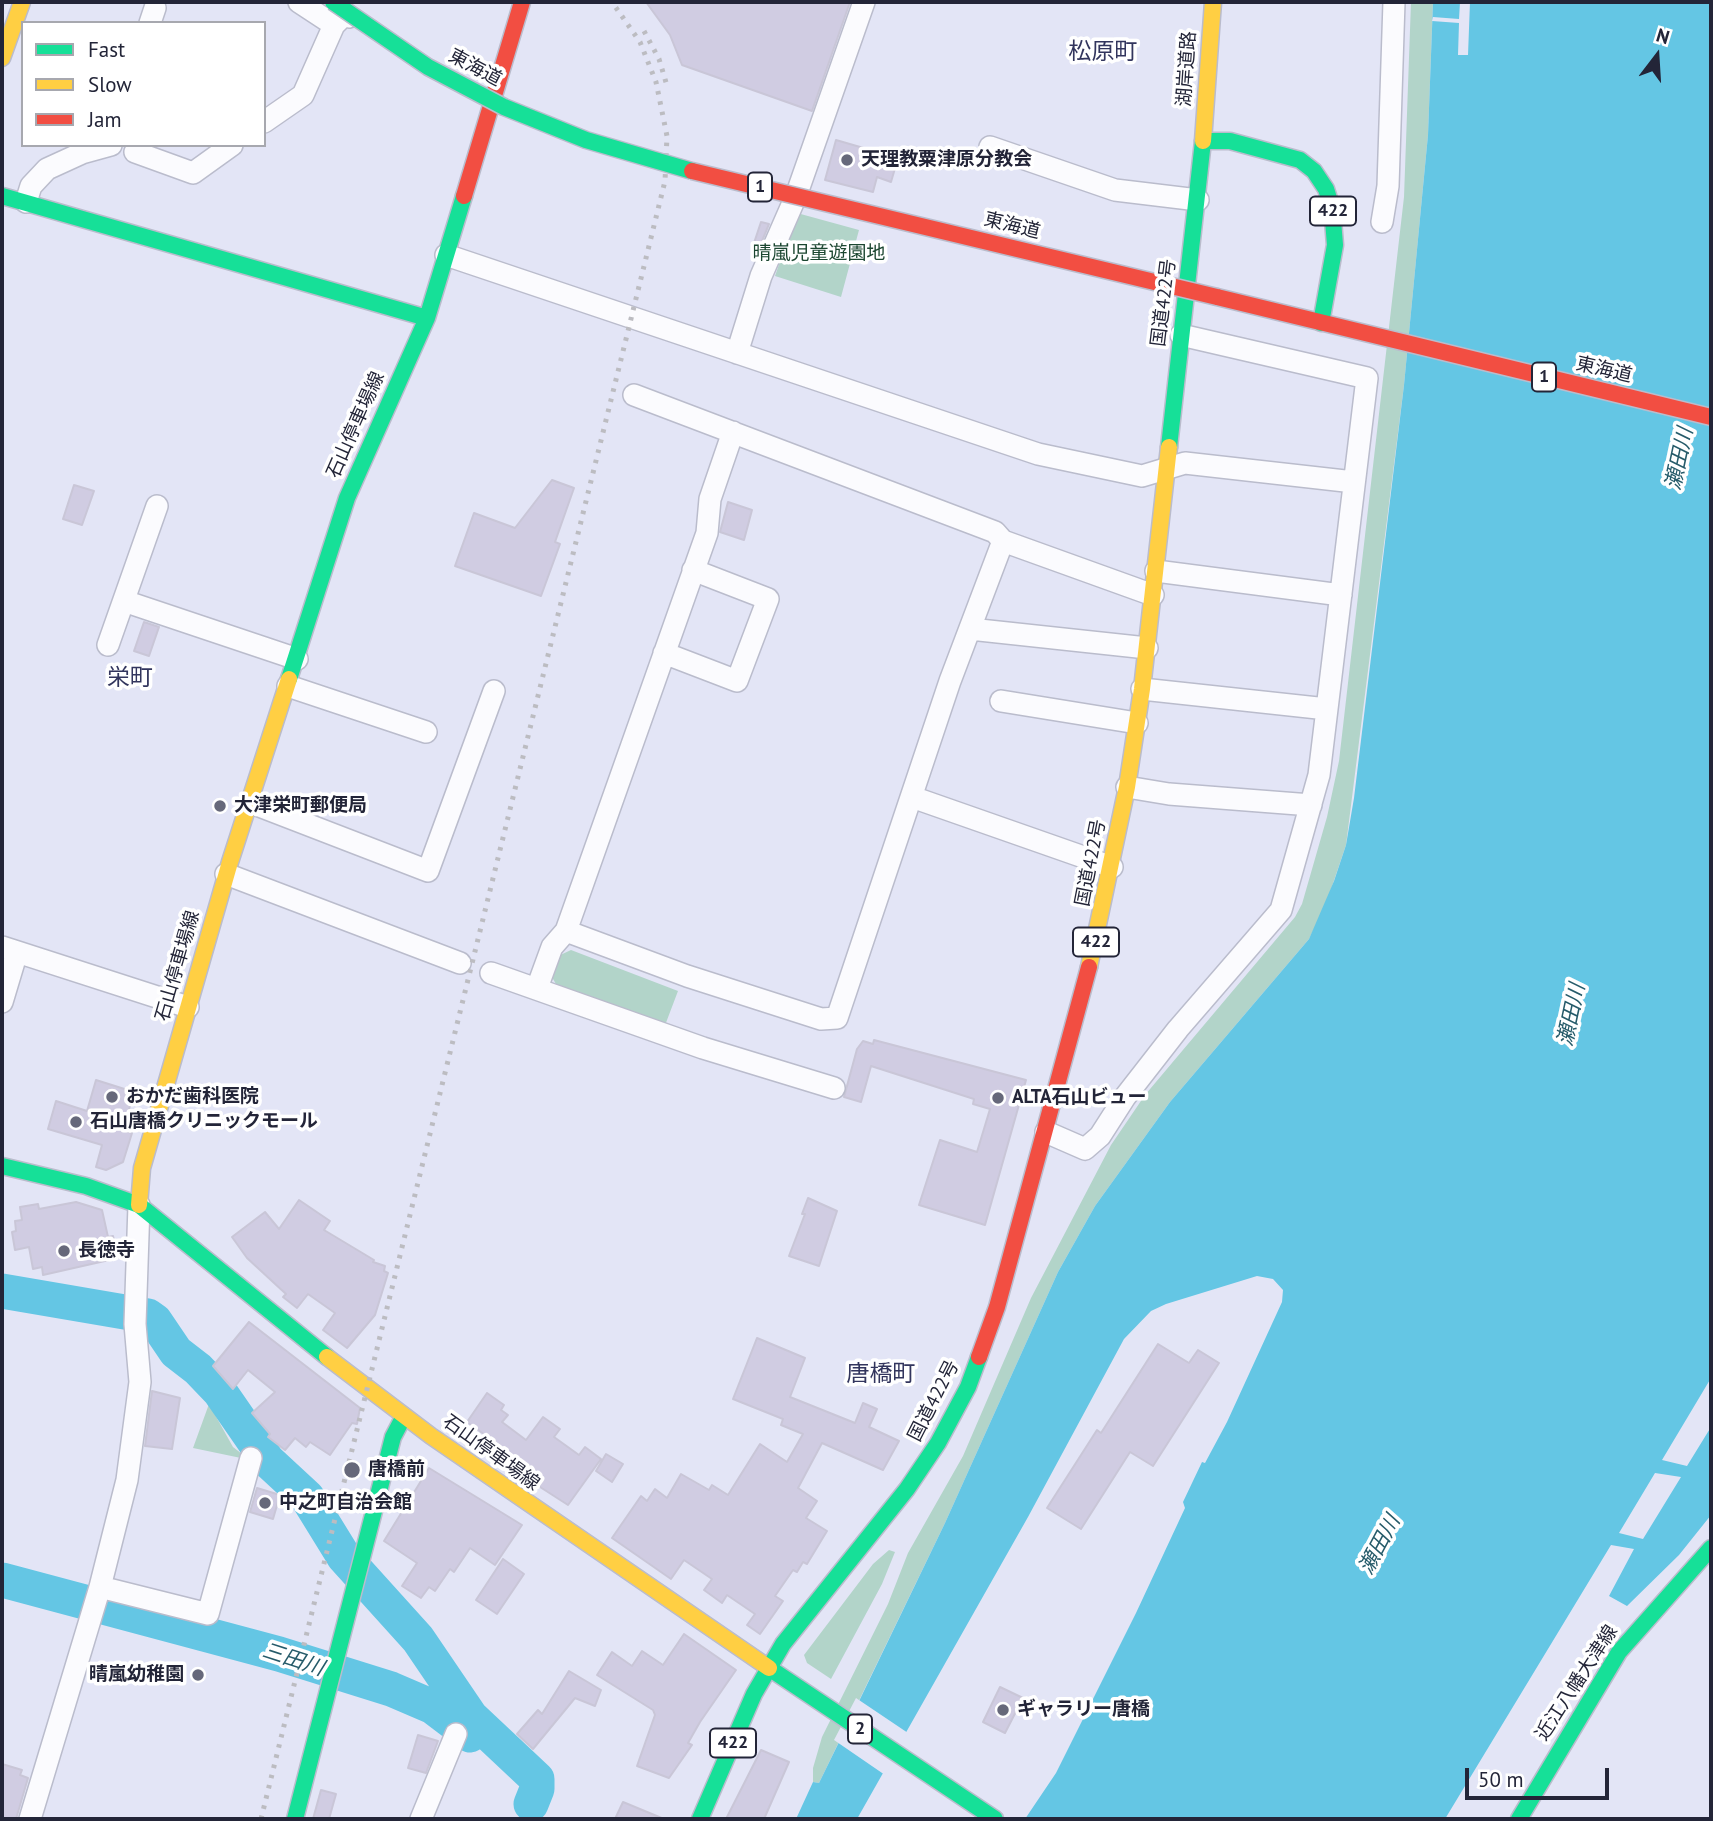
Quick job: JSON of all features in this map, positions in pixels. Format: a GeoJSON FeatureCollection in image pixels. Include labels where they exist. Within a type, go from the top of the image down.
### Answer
{"type":"FeatureCollection","features":[{"type":"Feature","properties":{"kind":"main road"},"geometry":{"type":"LineString","coordinates":[[2,58],[22,2]]}},
{"type":"Feature","properties":{"kind":"main road","name":"石山停車場線"},"geometry":{"type":"LineString","coordinates":[[522,2],[427,318],[347,498],[226,874],[142,1168],[139,1205],[404,1416],[517,1498],[769,1668]]}},
{"type":"Feature","properties":{"kind":"main road","name":"湖岸道路"},"geometry":{"type":"LineString","coordinates":[[1203,141],[1213,2]]}},
{"type":"Feature","properties":{"kind":"main road","name":"東海道"},"geometry":{"type":"LineString","coordinates":[[338,11],[428,67],[504,107],[586,141],[679,168],[1711,417]]}},
{"type":"Feature","properties":{"kind":"main road","name":"国道422号"},"geometry":{"type":"LineString","coordinates":[[700,1819],[769,1668],[798,1625],[907,1489],[954,1415],[997,1307],[1098,935],[1127,787],[1143,689],[1203,141]]}},
{"type":"Feature","properties":{"kind":"main road","name":"422"},"geometry":{"type":"LineString","coordinates":[[1203,141],[1230,141],[1300,160],[1314,171],[1326,189],[1334,216],[1335,245],[1321,323]]}},
{"type":"Feature","properties":{"kind":"main road"},"geometry":{"type":"LineString","coordinates":[[2,196],[427,318]]}},
{"type":"Feature","properties":{"kind":"main road"},"geometry":{"type":"LineString","coordinates":[[2,1166],[86,1186],[139,1205]]}},
{"type":"Feature","properties":{"kind":"main road"},"geometry":{"type":"LineString","coordinates":[[295,1819],[360,1556],[393,1437],[404,1416]]}},
{"type":"Feature","properties":{"kind":"main road","name":"近江八幡大津線"},"geometry":{"type":"LineString","coordinates":[[1519,1819],[1619,1652],[1711,1548]]}},
{"type":"Feature","properties":{"kind":"main road","name":"2"},"geometry":{"type":"LineString","coordinates":[[769,1668],[991,1817]]}},
{"type":"Feature","properties":{"kind":"street"},"geometry":{"type":"LineString","coordinates":[[299,2],[338,11],[426,68],[600,145],[796,196],[1186,289]]}},
{"type":"Feature","properties":{"kind":"street"},"geometry":{"type":"LineString","coordinates":[[737,353],[752,304],[796,196],[864,2]]}},
{"type":"Feature","properties":{"kind":"street"},"geometry":{"type":"LineString","coordinates":[[1382,222],[1388,186],[1394,2]]}},
{"type":"Feature","properties":{"kind":"street"},"geometry":{"type":"LineString","coordinates":[[266,121],[303,95],[338,11]]}},
{"type":"Feature","properties":{"kind":"street"},"geometry":{"type":"LineString","coordinates":[[990,146],[1115,190],[1198,200]]}},
{"type":"Feature","properties":{"kind":"street"},"geometry":{"type":"LineString","coordinates":[[26,202],[31,186],[47,169],[82,153],[104,147]]}},
{"type":"Feature","properties":{"kind":"street"},"geometry":{"type":"LineString","coordinates":[[135,152],[193,173],[229,147]]}},
{"type":"Feature","properties":{"kind":"street"},"geometry":{"type":"LineString","coordinates":[[446,255],[1038,454],[1142,476],[1185,463],[1354,481]]}},
{"type":"Feature","properties":{"kind":"street"},"geometry":{"type":"LineString","coordinates":[[1046,1132],[1085,1149],[1100,1136],[1125,1097],[1178,1030],[1281,910],[1319,775],[1367,379],[1181,335]]}},
{"type":"Feature","properties":{"kind":"street"},"geometry":{"type":"LineString","coordinates":[[634,395],[995,532],[1003,541],[1153,595]]}},
{"type":"Feature","properties":{"kind":"street"},"geometry":{"type":"LineString","coordinates":[[537,988],[552,947],[566,931],[694,570],[707,533],[710,499],[733,432]]}},
{"type":"Feature","properties":{"kind":"street"},"geometry":{"type":"LineString","coordinates":[[108,645],[157,506]]}},
{"type":"Feature","properties":{"kind":"street"},"geometry":{"type":"LineString","coordinates":[[566,931],[687,976],[821,1019],[837,1018],[970,629],[1003,541]]}},
{"type":"Feature","properties":{"kind":"street"},"geometry":{"type":"LineString","coordinates":[[664,653],[737,681],[768,598],[694,570]]}},
{"type":"Feature","properties":{"kind":"street"},"geometry":{"type":"LineString","coordinates":[[1156,571],[1341,595]]}},
{"type":"Feature","properties":{"kind":"street"},"geometry":{"type":"LineString","coordinates":[[124,601],[297,659]]}},
{"type":"Feature","properties":{"kind":"street"},"geometry":{"type":"LineString","coordinates":[[970,629],[1147,648]]}},
{"type":"Feature","properties":{"kind":"street"},"geometry":{"type":"LineString","coordinates":[[288,686],[426,733]]}},
{"type":"Feature","properties":{"kind":"street"},"geometry":{"type":"LineString","coordinates":[[1143,689],[1327,709]]}},
{"type":"Feature","properties":{"kind":"street"},"geometry":{"type":"LineString","coordinates":[[249,802],[428,872],[494,691]]}},
{"type":"Feature","properties":{"kind":"street"},"geometry":{"type":"LineString","coordinates":[[1000,701],[1137,723]]}},
{"type":"Feature","properties":{"kind":"street"},"geometry":{"type":"LineString","coordinates":[[1127,787],[1168,794],[1311,804]]}},
{"type":"Feature","properties":{"kind":"street"},"geometry":{"type":"LineString","coordinates":[[912,797],[1112,867]]}},
{"type":"Feature","properties":{"kind":"street"},"geometry":{"type":"LineString","coordinates":[[226,874],[460,963]]}},
{"type":"Feature","properties":{"kind":"street"},"geometry":{"type":"LineString","coordinates":[[2,1002],[10,949],[188,1007]]}},
{"type":"Feature","properties":{"kind":"street"},"geometry":{"type":"LineString","coordinates":[[491,973],[703,1048],[834,1088]]}},
{"type":"Feature","properties":{"kind":"street"},"geometry":{"type":"LineString","coordinates":[[30,1819],[97,1600],[127,1480],[140,1382],[135,1314],[139,1205]]}},
{"type":"Feature","properties":{"kind":"street"},"geometry":{"type":"LineString","coordinates":[[97,1600],[208,1614],[251,1458]]}},
{"type":"Feature","properties":{"kind":"street"},"geometry":{"type":"LineString","coordinates":[[421,1819],[456,1734]]}},
{"type":"Feature","properties":{"kind":"green space"},"geometry":{"type":"Polygon","coordinates":[[[1411,2],[1433,2],[1428,135],[1404,385],[1346,845],[1325,907],[1309,939],[1170,1102],[1095,1206],[1058,1272],[945,1523],[819,1783],[813,1782],[813,1768],[822,1737],[888,1604],[908,1553],[963,1456],[1031,1298],[1111,1145],[1145,1095],[1295,917],[1302,904],[1327,817],[1339,761],[1404,197],[1411,2]]]}},
{"type":"Feature","properties":{"kind":"green space","name":"晴嵐児童遊園地"},"geometry":{"type":"Polygon","coordinates":[[[797,213],[859,230],[841,297],[775,276],[797,213]]]}},
{"type":"Feature","properties":{"kind":"green space"},"geometry":{"type":"Polygon","coordinates":[[[571,950],[678,991],[664,1028],[559,989],[550,974],[556,957],[571,950]]]}},
{"type":"Feature","properties":{"kind":"green space"},"geometry":{"type":"Polygon","coordinates":[[[209,1404],[233,1447],[242,1454],[241,1458],[193,1448],[209,1404]]]}},
{"type":"Feature","properties":{"kind":"green space"},"geometry":{"type":"Polygon","coordinates":[[[889,1550],[895,1552],[882,1584],[831,1679],[807,1663],[804,1655],[873,1564],[889,1550]]]}},
{"type":"Feature","properties":{"kind":"water","name":"瀬田川"},"geometry":{"type":"Polygon","coordinates":[[[1433,2],[1711,2],[1711,1378],[1662,1460],[1687,1466],[1711,1427],[1711,1515],[1679,1555],[1627,1606],[1609,1596],[1634,1549],[1611,1545],[1445,1819],[1025,1819],[1056,1773],[1136,1613],[1185,1508],[1183,1502],[1202,1462],[1205,1463],[1227,1422],[1282,1302],[1283,1290],[1273,1279],[1257,1276],[1166,1304],[1151,1311],[1124,1339],[1028,1517],[857,1819],[796,1819],[813,1782],[819,1783],[862,1695],[945,1523],[1058,1272],[1095,1206],[1170,1102],[1309,939],[1334,881],[1346,845],[1354,798],[1404,385],[1428,135],[1433,2]],[[1655,1473],[1619,1533],[1643,1539],[1681,1477],[1655,1473]]]}},
{"type":"Feature","properties":{"kind":"pier"},"geometry":{"type":"Polygon","coordinates":[[[1460,2],[1470,2],[1468,55],[1458,55],[1459,23],[1432,21],[1433,17],[1459,19],[1460,2]]]}},
{"type":"Feature","properties":{"kind":"pier"},"geometry":{"type":"Polygon","coordinates":[[[856,1698],[908,1733],[885,1775],[834,1740],[856,1698]]]}},
{"type":"Feature","properties":{"kind":"building"},"geometry":{"type":"Polygon","coordinates":[[[646,2],[850,2],[812,111],[682,65],[670,35],[646,2]]]}},
{"type":"Feature","properties":{"kind":"building"},"geometry":{"type":"Polygon","coordinates":[[[836,140],[898,158],[891,182],[877,177],[873,192],[825,180],[836,140]]]}},
{"type":"Feature","properties":{"kind":"building"},"geometry":{"type":"Polygon","coordinates":[[[761,222],[769,224],[758,251],[752,249],[761,222]]]}},
{"type":"Feature","properties":{"kind":"building"},"geometry":{"type":"Polygon","coordinates":[[[552,480],[574,488],[555,542],[560,544],[541,596],[455,566],[474,513],[515,528],[552,480]]]}},
{"type":"Feature","properties":{"kind":"building"},"geometry":{"type":"Polygon","coordinates":[[[74,485],[94,491],[82,525],[63,519],[74,485]]]}},
{"type":"Feature","properties":{"kind":"building"},"geometry":{"type":"Polygon","coordinates":[[[728,502],[752,510],[744,540],[720,532],[728,502]]]}},
{"type":"Feature","properties":{"kind":"building"},"geometry":{"type":"Polygon","coordinates":[[[144,622],[159,627],[149,656],[134,651],[144,622]]]}},
{"type":"Feature","properties":{"kind":"building"},"geometry":{"type":"Polygon","coordinates":[[[874,1040],[1026,1080],[985,1225],[919,1205],[940,1140],[977,1152],[990,1109],[973,1104],[974,1099],[871,1066],[861,1102],[844,1097],[857,1049],[863,1041],[873,1044],[874,1040]]]}},
{"type":"Feature","properties":{"kind":"building"},"geometry":{"type":"Polygon","coordinates":[[[96,1080],[134,1092],[123,1130],[132,1133],[123,1162],[106,1170],[96,1167],[102,1145],[48,1129],[56,1101],[87,1111],[96,1080]]]}},
{"type":"Feature","properties":{"kind":"building"},"geometry":{"type":"Polygon","coordinates":[[[808,1198],[837,1211],[819,1266],[789,1256],[805,1214],[802,1214],[808,1198]]]}},
{"type":"Feature","properties":{"kind":"building"},"geometry":{"type":"Polygon","coordinates":[[[299,1200],[330,1221],[324,1230],[374,1260],[373,1262],[385,1266],[384,1271],[388,1273],[375,1315],[347,1348],[323,1330],[335,1313],[308,1294],[297,1308],[283,1297],[286,1294],[247,1258],[232,1237],[265,1212],[279,1229],[299,1200]]]}},
{"type":"Feature","properties":{"kind":"building"},"geometry":{"type":"Polygon","coordinates":[[[76,1202],[102,1210],[108,1237],[113,1236],[118,1258],[43,1275],[42,1267],[33,1269],[29,1247],[15,1250],[12,1232],[16,1231],[15,1221],[22,1220],[20,1207],[38,1204],[39,1209],[76,1202]]]}},
{"type":"Feature","properties":{"kind":"building"},"geometry":{"type":"Polygon","coordinates":[[[249,1322],[360,1408],[357,1424],[352,1423],[330,1455],[310,1442],[306,1447],[295,1438],[285,1450],[268,1437],[270,1434],[252,1413],[275,1392],[248,1370],[233,1389],[213,1366],[249,1322]]]}},
{"type":"Feature","properties":{"kind":"building"},"geometry":{"type":"Polygon","coordinates":[[[757,1338],[805,1358],[790,1397],[855,1423],[863,1403],[877,1409],[869,1427],[899,1441],[883,1470],[822,1443],[798,1488],[817,1501],[806,1518],[827,1531],[807,1564],[803,1562],[797,1572],[793,1570],[775,1596],[783,1601],[760,1634],[747,1625],[755,1614],[727,1595],[722,1603],[704,1590],[712,1579],[684,1560],[671,1579],[612,1538],[641,1496],[647,1501],[655,1489],[667,1498],[681,1474],[709,1490],[712,1485],[728,1495],[760,1444],[787,1462],[803,1434],[781,1425],[783,1419],[733,1399],[757,1338]]]}},
{"type":"Feature","properties":{"kind":"building"},"geometry":{"type":"Polygon","coordinates":[[[1158,1344],[1189,1363],[1198,1350],[1219,1363],[1153,1466],[1130,1452],[1081,1529],[1047,1508],[1097,1430],[1101,1433],[1158,1344]]]}},
{"type":"Feature","properties":{"kind":"building"},"geometry":{"type":"Polygon","coordinates":[[[152,1391],[180,1398],[172,1449],[145,1446],[152,1391]]]}},
{"type":"Feature","properties":{"kind":"building"},"geometry":{"type":"Polygon","coordinates":[[[487,1393],[504,1405],[501,1410],[508,1415],[502,1422],[526,1440],[543,1417],[560,1429],[554,1437],[579,1455],[585,1447],[601,1459],[568,1505],[484,1451],[492,1440],[467,1422],[487,1393]]]}},
{"type":"Feature","properties":{"kind":"building"},"geometry":{"type":"Polygon","coordinates":[[[606,1454],[623,1464],[612,1482],[596,1471],[606,1454]]]}},
{"type":"Feature","properties":{"kind":"building"},"geometry":{"type":"Polygon","coordinates":[[[429,1468],[522,1525],[495,1565],[470,1548],[454,1572],[450,1569],[435,1591],[429,1587],[421,1598],[402,1586],[417,1563],[384,1541],[429,1468]]]}},
{"type":"Feature","properties":{"kind":"building","name":"中之町自治会館"},"geometry":{"type":"Polygon","coordinates":[[[257,1488],[280,1495],[273,1519],[250,1512],[257,1488]]]}},
{"type":"Feature","properties":{"kind":"building"},"geometry":{"type":"Polygon","coordinates":[[[503,1559],[524,1574],[497,1614],[476,1600],[503,1559]]]}},
{"type":"Feature","properties":{"kind":"building"},"geometry":{"type":"Polygon","coordinates":[[[684,1634],[736,1670],[700,1722],[688,1743],[692,1745],[669,1778],[637,1766],[655,1715],[653,1710],[597,1675],[612,1652],[632,1666],[642,1651],[663,1665],[684,1634]]]}},
{"type":"Feature","properties":{"kind":"building"},"geometry":{"type":"Polygon","coordinates":[[[569,1671],[601,1690],[595,1706],[575,1698],[533,1749],[517,1734],[538,1710],[542,1714],[569,1671]]]}},
{"type":"Feature","properties":{"kind":"building","name":"ギャラリー唐橋"},"geometry":{"type":"Polygon","coordinates":[[[1000,1687],[1023,1698],[1005,1733],[983,1722],[1000,1687]]]}},
{"type":"Feature","properties":{"kind":"building"},"geometry":{"type":"Polygon","coordinates":[[[418,1735],[438,1741],[426,1773],[408,1768],[418,1735]]]}},
{"type":"Feature","properties":{"kind":"building"},"geometry":{"type":"Polygon","coordinates":[[[761,1750],[789,1762],[764,1819],[726,1819],[761,1750]]]}},
{"type":"Feature","properties":{"kind":"building"},"geometry":{"type":"Polygon","coordinates":[[[2,1764],[22,1770],[20,1775],[28,1778],[16,1819],[2,1819],[2,1764]]]}},
{"type":"Feature","properties":{"kind":"building"},"geometry":{"type":"Polygon","coordinates":[[[321,1790],[336,1794],[329,1819],[313,1819],[321,1790]]]}},
{"type":"Feature","properties":{"kind":"building"},"geometry":{"type":"Polygon","coordinates":[[[623,1802],[664,1819],[615,1819],[623,1802]]]}},
{"type":"Feature","properties":{"kind":"waterway"},"geometry":{"type":"LineString","coordinates":[[2,1291],[148,1316],[155,1321],[176,1352],[198,1369],[220,1392],[267,1460],[307,1497],[344,1557],[418,1639],[471,1717],[537,1779],[537,1789],[531,1804]]}},
{"type":"Feature","properties":{"kind":"waterway","name":"三田川"},"geometry":{"type":"LineString","coordinates":[[2,1580],[279,1654],[391,1689],[433,1707],[470,1735]]}},
{"type":"Feature","properties":{"kind":"railway"},"geometry":{"type":"LineString","coordinates":[[261,1819],[665,181],[667,136],[656,82],[640,42],[612,2]]}},
{"type":"Feature","properties":{"kind":"railway"},"geometry":{"type":"LineString","coordinates":[[644,31],[659,59],[668,89]]}},
{"type":"Feature","properties":{"kind":"traffic: fast"},"geometry":{"type":"LineString","coordinates":[[333,2],[428,67],[504,107],[586,140],[692,171]]}},
{"type":"Feature","properties":{"kind":"traffic: fast"},"geometry":{"type":"LineString","coordinates":[[1169,447],[1203,141],[1230,141],[1300,160],[1314,171],[1326,189],[1332,208],[1335,245],[1321,323]]}},
{"type":"Feature","properties":{"kind":"traffic: fast"},"geometry":{"type":"LineString","coordinates":[[2,196],[427,318]]}},
{"type":"Feature","properties":{"kind":"traffic: fast"},"geometry":{"type":"LineString","coordinates":[[289,679],[347,498],[427,318],[464,196]]}},
{"type":"Feature","properties":{"kind":"traffic: fast"},"geometry":{"type":"LineString","coordinates":[[2,1166],[86,1186],[139,1205],[327,1357]]}},
{"type":"Feature","properties":{"kind":"traffic: fast"},"geometry":{"type":"LineString","coordinates":[[700,1819],[754,1694],[783,1644],[907,1489],[938,1443],[968,1387],[979,1357]]}},
{"type":"Feature","properties":{"kind":"traffic: fast"},"geometry":{"type":"LineString","coordinates":[[295,1819],[393,1437],[404,1416]]}},
{"type":"Feature","properties":{"kind":"traffic: fast"},"geometry":{"type":"LineString","coordinates":[[1519,1819],[1619,1652],[1711,1548]]}},
{"type":"Feature","properties":{"kind":"traffic: fast"},"geometry":{"type":"LineString","coordinates":[[769,1668],[995,1819]]}},
{"type":"Feature","properties":{"kind":"traffic: slow"},"geometry":{"type":"LineString","coordinates":[[2,58],[22,2]]}},
{"type":"Feature","properties":{"kind":"traffic: slow"},"geometry":{"type":"LineString","coordinates":[[1203,141],[1213,2]]}},
{"type":"Feature","properties":{"kind":"traffic: slow"},"geometry":{"type":"LineString","coordinates":[[1089,967],[1127,787],[1142,689],[1169,447]]}},
{"type":"Feature","properties":{"kind":"traffic: slow"},"geometry":{"type":"LineString","coordinates":[[139,1205],[142,1168],[230,862],[289,679]]}},
{"type":"Feature","properties":{"kind":"traffic: slow"},"geometry":{"type":"LineString","coordinates":[[327,1357],[431,1436],[769,1668]]}},
{"type":"Feature","properties":{"kind":"traffic: jam"},"geometry":{"type":"LineString","coordinates":[[464,196],[522,2]]}},
{"type":"Feature","properties":{"kind":"traffic: jam"},"geometry":{"type":"LineString","coordinates":[[692,171],[1217,297]]}},
{"type":"Feature","properties":{"kind":"traffic: jam"},"geometry":{"type":"LineString","coordinates":[[1217,297],[1711,417]]}},
{"type":"Feature","properties":{"kind":"traffic: jam"},"geometry":{"type":"LineString","coordinates":[[979,1357],[997,1307],[1089,967]]}},
{"type":"Feature","properties":{"kind":"place","name":"天理教粟津原分教会"},"geometry":{"type":"Point","coordinates":[847,160]}},
{"type":"Feature","properties":{"kind":"place","name":"大津栄町郵便局"},"geometry":{"type":"Point","coordinates":[220,806]}},
{"type":"Feature","properties":{"kind":"place","name":"おかだ歯科医院"},"geometry":{"type":"Point","coordinates":[112,1097]}},
{"type":"Feature","properties":{"kind":"place","name":"ALTA石山ビュー"},"geometry":{"type":"Point","coordinates":[998,1098]}},
{"type":"Feature","properties":{"kind":"place","name":"石山唐橋クリニックモール"},"geometry":{"type":"Point","coordinates":[76,1122]}},
{"type":"Feature","properties":{"kind":"place","name":"長徳寺"},"geometry":{"type":"Point","coordinates":[64,1251]}},
{"type":"Feature","properties":{"kind":"place","name":"唐橋前"},"geometry":{"type":"Point","coordinates":[352,1470]}},
{"type":"Feature","properties":{"kind":"place","name":"中之町自治会館"},"geometry":{"type":"Point","coordinates":[265,1503]}},
{"type":"Feature","properties":{"kind":"place","name":"晴嵐幼稚園"},"geometry":{"type":"Point","coordinates":[198,1675]}},
{"type":"Feature","properties":{"kind":"place","name":"ギャラリー唐橋"},"geometry":{"type":"Point","coordinates":[1003,1710]}},
{"type":"Feature","properties":{"kind":"district","name":"松原町"},"geometry":{"type":"Point","coordinates":[1103,52]}},
{"type":"Feature","properties":{"kind":"district","name":"栄町"},"geometry":{"type":"Point","coordinates":[130,678]}},
{"type":"Feature","properties":{"kind":"district","name":"唐橋町"},"geometry":{"type":"Point","coordinates":[881,1374]}}]}
